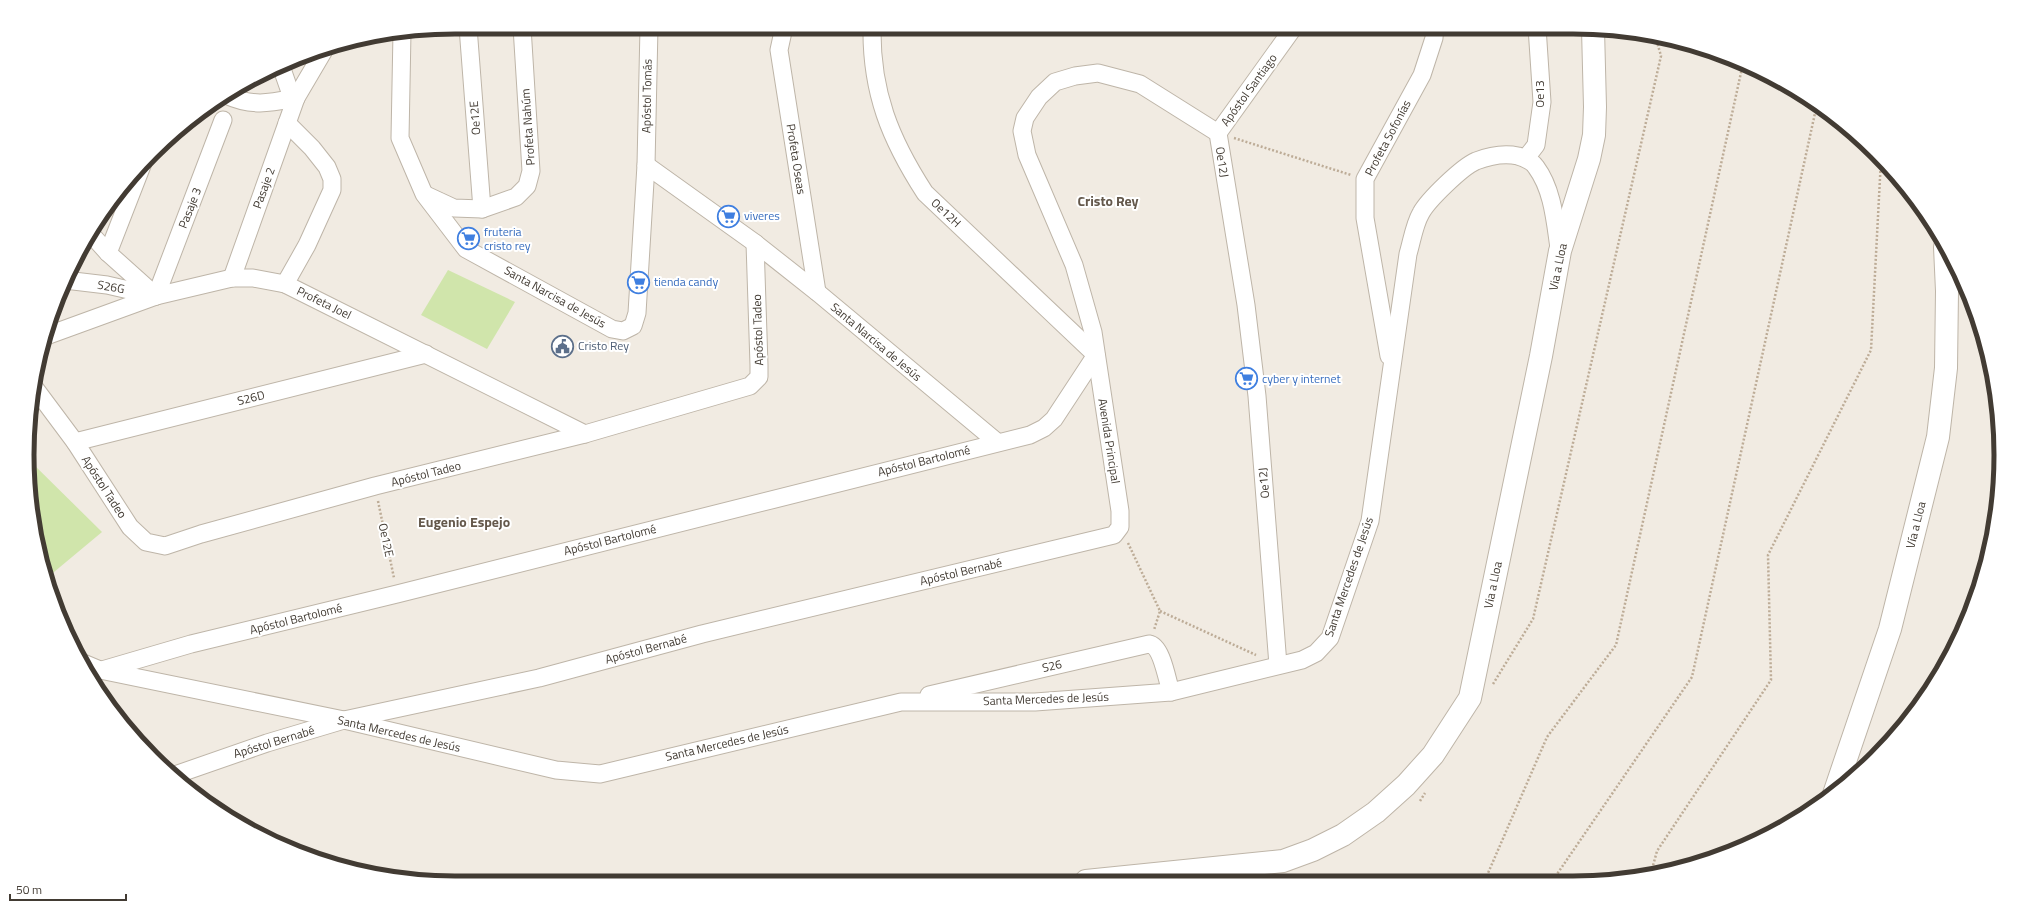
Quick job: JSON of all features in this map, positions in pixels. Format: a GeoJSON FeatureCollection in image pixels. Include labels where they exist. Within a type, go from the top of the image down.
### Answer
{"type":"FeatureCollection","features":[{"type":"Feature","properties":{"kind":"street","name":"Oe12E"},"geometry":{"type":"LineString","coordinates":[[469,34],[482,209]]}},
{"type":"Feature","properties":{"kind":"street","name":"Profeta Nahúm"},"geometry":{"type":"LineString","coordinates":[[424,194],[454,208],[482,209],[516,197],[527,186],[531,171],[522,34]]}},
{"type":"Feature","properties":{"kind":"street","name":"Apóstol Tomás"},"geometry":{"type":"LineString","coordinates":[[646,165],[649,34]]}},
{"type":"Feature","properties":{"kind":"street","name":"Profeta Oseas"},"geometry":{"type":"LineString","coordinates":[[782,34],[779,50],[817,292]]}},
{"type":"Feature","properties":{"kind":"street","name":"Oe12H"},"geometry":{"type":"LineString","coordinates":[[872,34],[874,76],[882,108],[891,133],[908,167],[925,194],[1096,356]]}},
{"type":"Feature","properties":{"kind":"street","name":"Apóstol Santiago"},"geometry":{"type":"LineString","coordinates":[[1218,133],[1289,34]]}},
{"type":"Feature","properties":{"kind":"street","name":"Profeta Sofonías"},"geometry":{"type":"LineString","coordinates":[[1391,372],[1364,218],[1365,179],[1422,75],[1434,34]]}},
{"type":"Feature","properties":{"kind":"street","name":"Oe13"},"geometry":{"type":"LineString","coordinates":[[1526,158],[1536,145],[1542,102],[1537,34]]}},
{"type":"Feature","properties":{"kind":"street","name":"Via a Lloa"},"geometry":{"type":"LineString","coordinates":[[1133,876],[1283,860],[1314,850],[1343,835],[1376,812],[1406,785],[1433,755],[1470,698],[1541,356],[1560,252],[1589,159],[1594,135],[1594,35]]}},
{"type":"Feature","properties":{"kind":"street","name":"Santa Narcisa de Jesús"},"geometry":{"type":"LineString","coordinates":[[402,38],[400,138],[424,194],[466,248],[612,329],[623,331],[633,326],[637,313],[646,165]]}},
{"type":"Feature","properties":{"kind":"street"},"geometry":{"type":"LineString","coordinates":[[296,98],[321,56]]}},
{"type":"Feature","properties":{"kind":"street"},"geometry":{"type":"LineString","coordinates":[[282,71],[289,89],[296,98]]}},
{"type":"Feature","properties":{"kind":"street","name":"Oe12J"},"geometry":{"type":"LineString","coordinates":[[1096,356],[1093,332],[1074,265],[1028,155],[1022,131],[1025,118],[1039,97],[1055,82],[1075,76],[1098,73],[1140,84],[1218,133],[1246,306],[1257,396],[1278,665]]}},
{"type":"Feature","properties":{"kind":"street"},"geometry":{"type":"LineString","coordinates":[[233,97],[246,102],[260,104],[296,98]]}},
{"type":"Feature","properties":{"kind":"street","name":"Pasaje 2"},"geometry":{"type":"LineString","coordinates":[[232,278],[296,98]]}},
{"type":"Feature","properties":{"kind":"street","name":"Pasaje 3"},"geometry":{"type":"LineString","coordinates":[[156,296],[223,120]]}},
{"type":"Feature","properties":{"kind":"street"},"geometry":{"type":"LineString","coordinates":[[285,284],[306,245],[332,190],[332,180],[327,167],[312,148],[287,124]]}},
{"type":"Feature","properties":{"kind":"street","name":"Santa Mercedes de Jesús"},"geometry":{"type":"LineString","coordinates":[[95,674],[344,720],[556,770],[600,774],[901,702],[1034,702],[1170,692],[1302,660],[1316,653],[1330,638],[1370,521],[1408,254],[1420,213],[1438,193],[1475,162],[1495,155],[1526,158]]}},
{"type":"Feature","properties":{"kind":"street"},"geometry":{"type":"LineString","coordinates":[[1526,158],[1536,166],[1549,192],[1554,212],[1560,252]]}},
{"type":"Feature","properties":{"kind":"street","name":"Santa Narcisa de Jesús"},"geometry":{"type":"LineString","coordinates":[[646,165],[755,243],[817,292],[997,442]]}},
{"type":"Feature","properties":{"kind":"street"},"geometry":{"type":"LineString","coordinates":[[108,253],[137,178]]}},
{"type":"Feature","properties":{"kind":"street"},"geometry":{"type":"LineString","coordinates":[[94,238],[108,253],[156,296]]}},
{"type":"Feature","properties":{"kind":"street","name":"Apóstol Tadeo"},"geometry":{"type":"LineString","coordinates":[[39,394],[75,442],[130,527],[146,542],[165,546],[200,534],[375,486],[585,434],[738,391],[750,386],[759,377],[755,243]]}},
{"type":"Feature","properties":{"kind":"street","name":"Vía a Lloa"},"geometry":{"type":"LineString","coordinates":[[1838,782],[1890,629],[1938,437],[1946,368],[1947,291],[1946,259]]}},
{"type":"Feature","properties":{"kind":"street","name":"Profeta Joel"},"geometry":{"type":"LineString","coordinates":[[52,334],[156,296],[232,278],[253,278],[285,284],[585,434]]}},
{"type":"Feature","properties":{"kind":"street","name":"S26G"},"geometry":{"type":"LineString","coordinates":[[72,281],[107,286],[156,296]]}},
{"type":"Feature","properties":{"kind":"street","name":"S26D"},"geometry":{"type":"LineString","coordinates":[[75,442],[426,354]]}},
{"type":"Feature","properties":{"kind":"street","name":"Apóstol Bartolomé"},"geometry":{"type":"LineString","coordinates":[[95,674],[191,644],[397,594],[1030,434],[1044,428],[1054,420],[1096,356]]}},
{"type":"Feature","properties":{"kind":"street","name":"Avenida Principal"},"geometry":{"type":"LineString","coordinates":[[1096,356],[1120,511],[1120,528]]}},
{"type":"Feature","properties":{"kind":"street","name":"Apóstol Bernabé"},"geometry":{"type":"LineString","coordinates":[[179,774],[267,743],[344,720],[539,678],[702,634],[1099,539],[1114,535],[1120,528]]}},
{"type":"Feature","properties":{"kind":"street"},"geometry":{"type":"LineString","coordinates":[[1149,644],[1155,646],[1160,653],[1170,692]]}},
{"type":"Feature","properties":{"kind":"street","name":"S26"},"geometry":{"type":"LineString","coordinates":[[901,702],[1149,644]]}},
{"type":"Feature","properties":{"kind":"path"},"geometry":{"type":"LineString","coordinates":[[1491,686],[1533,619],[1661,56],[1657,42]]}},
{"type":"Feature","properties":{"kind":"path"},"geometry":{"type":"LineString","coordinates":[[1488,876],[1547,737],[1616,645],[1742,69]]}},
{"type":"Feature","properties":{"kind":"path"},"geometry":{"type":"LineString","coordinates":[[1556,876],[1692,676],[1815,111]]}},
{"type":"Feature","properties":{"kind":"path"},"geometry":{"type":"LineString","coordinates":[[1218,133],[1365,179]]}},
{"type":"Feature","properties":{"kind":"path"},"geometry":{"type":"LineString","coordinates":[[1652,868],[1657,851],[1771,680],[1768,555],[1871,350],[1881,167]]}},
{"type":"Feature","properties":{"kind":"path","name":"Oe12E"},"geometry":{"type":"LineString","coordinates":[[375,486],[397,594]]}},
{"type":"Feature","properties":{"kind":"path"},"geometry":{"type":"LineString","coordinates":[[1120,528],[1160,611],[1278,665]]}},
{"type":"Feature","properties":{"kind":"path"},"geometry":{"type":"LineString","coordinates":[[1149,644],[1160,611]]}},
{"type":"Feature","properties":{"kind":"path"},"geometry":{"type":"LineString","coordinates":[[1420,801],[1428,788]]}},
{"type":"Feature","properties":{"kind":"green space"},"geometry":{"type":"Polygon","coordinates":[[[448,270],[515,302],[487,349],[421,315],[448,270]]]}},
{"type":"Feature","properties":{"kind":"green space"},"geometry":{"type":"Polygon","coordinates":[[[34,465],[102,532],[51,574],[42,537],[35,483],[34,465]]]}},
{"type":"Feature","properties":{"kind":"place","name":"viveres"},"geometry":{"type":"Point","coordinates":[728,216]}},
{"type":"Feature","properties":{"kind":"place","name":"fruteria cristo rey"},"geometry":{"type":"Point","coordinates":[468,239]}},
{"type":"Feature","properties":{"kind":"place","name":"tienda candy"},"geometry":{"type":"Point","coordinates":[638,282]}},
{"type":"Feature","properties":{"kind":"place","name":"Cristo Rey"},"geometry":{"type":"Point","coordinates":[563,346]}},
{"type":"Feature","properties":{"kind":"place","name":"cyber y internet"},"geometry":{"type":"Point","coordinates":[1247,379]}},
{"type":"Feature","properties":{"kind":"district","name":"Cristo Rey"},"geometry":{"type":"Point","coordinates":[1108,201]}},
{"type":"Feature","properties":{"kind":"district","name":"Eugenio Espejo"},"geometry":{"type":"Point","coordinates":[464,522]}}]}
